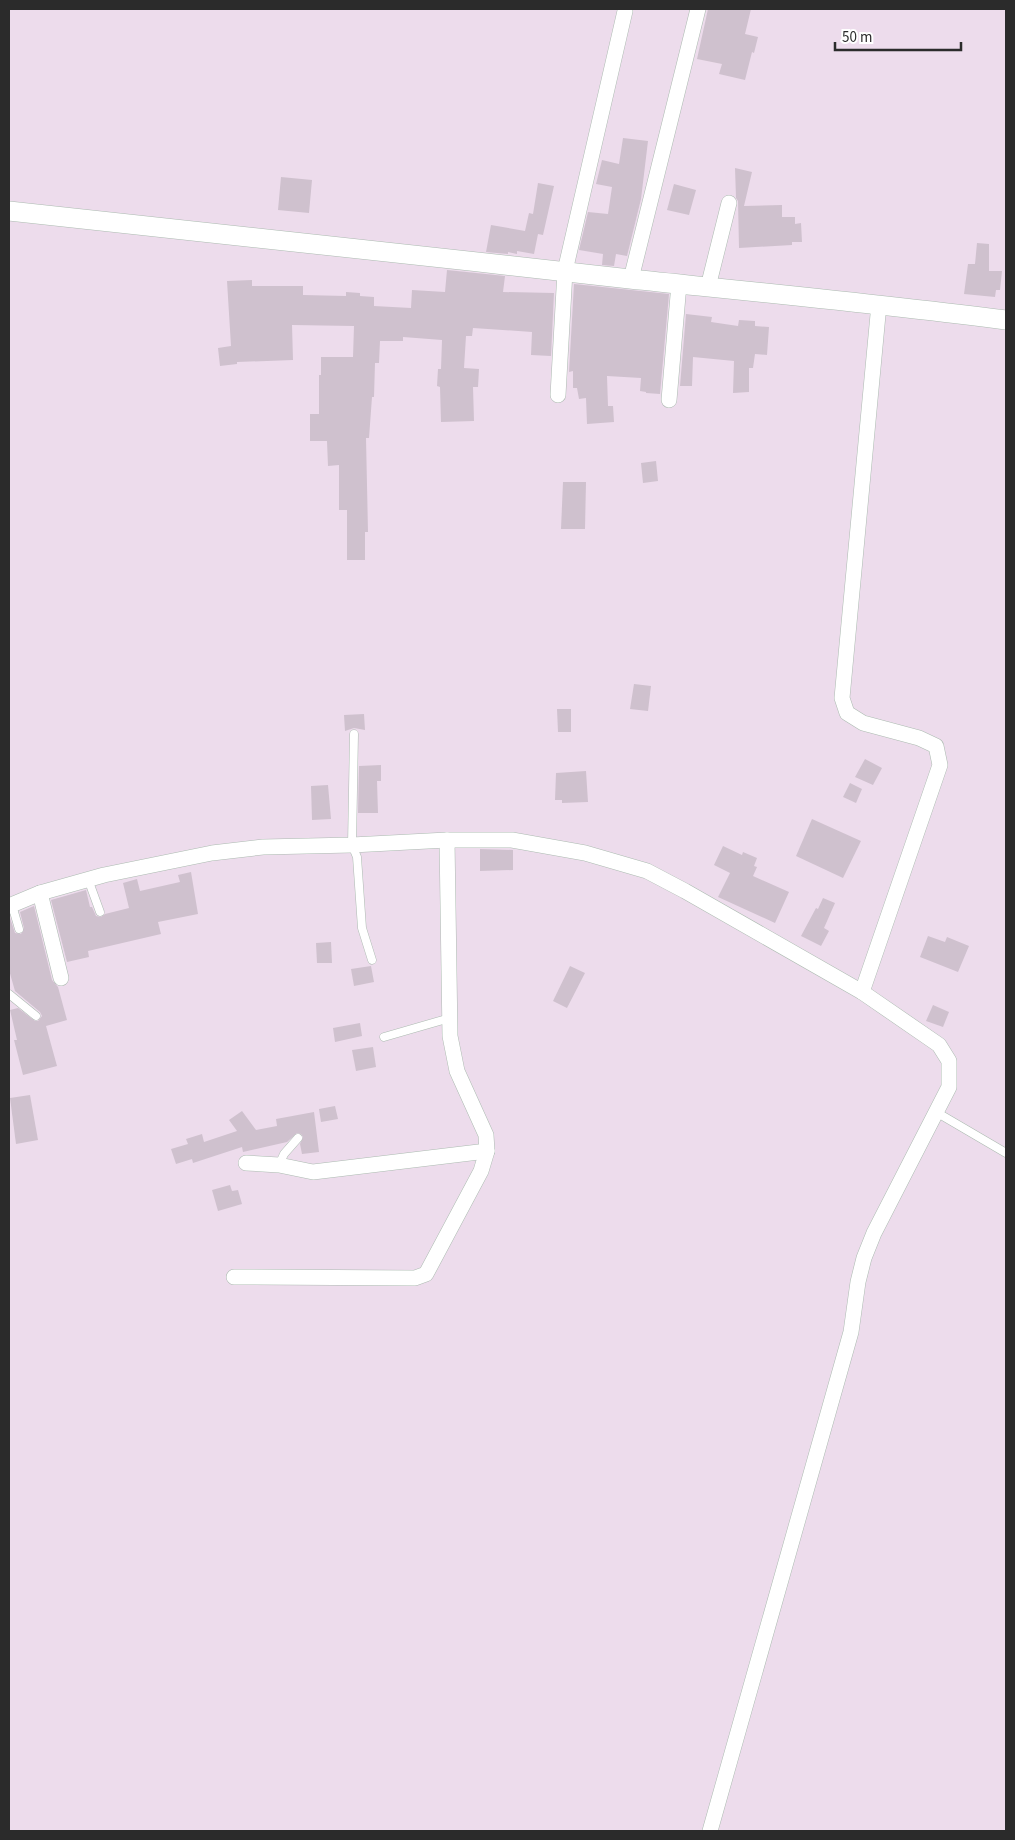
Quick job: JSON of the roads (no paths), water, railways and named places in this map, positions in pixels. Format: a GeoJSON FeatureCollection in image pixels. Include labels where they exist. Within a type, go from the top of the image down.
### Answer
{"type":"FeatureCollection","features":[{"type":"Feature","properties":{"kind":"street"},"geometry":{"type":"LineString","coordinates":[[631,279],[698,9]]}},
{"type":"Feature","properties":{"kind":"street"},"geometry":{"type":"LineString","coordinates":[[558,395],[565,271],[625,11]]}},
{"type":"Feature","properties":{"kind":"street"},"geometry":{"type":"LineString","coordinates":[[708,287],[729,203]]}},
{"type":"Feature","properties":{"kind":"street"},"geometry":{"type":"LineString","coordinates":[[9,212],[141,224],[631,279],[879,304],[1006,320]]}},
{"type":"Feature","properties":{"kind":"street"},"geometry":{"type":"LineString","coordinates":[[669,400],[679,284]]}},
{"type":"Feature","properties":{"kind":"street"},"geometry":{"type":"LineString","coordinates":[[862,992],[940,765],[936,746],[920,738],[863,723],[848,713],[842,698],[879,304]]}},
{"type":"Feature","properties":{"kind":"street"},"geometry":{"type":"LineString","coordinates":[[234,1277],[415,1278],[426,1274],[481,1171],[488,1151],[486,1135],[457,1071],[450,1036],[447,840]]}},
{"type":"Feature","properties":{"kind":"street"},"geometry":{"type":"LineString","coordinates":[[10,906],[40,893],[88,879],[212,853],[263,847],[447,840],[512,840],[585,853],[647,871],[862,992],[938,1045],[949,1061],[949,1087],[874,1233],[864,1258],[858,1282],[851,1332],[710,1831]]}},
{"type":"Feature","properties":{"kind":"street"},"geometry":{"type":"LineString","coordinates":[[40,893],[61,978]]}},
{"type":"Feature","properties":{"kind":"street"},"geometry":{"type":"LineString","coordinates":[[246,1163],[279,1164],[313,1172],[488,1151]]}},
{"type":"Feature","properties":{"kind":"lane"},"geometry":{"type":"LineString","coordinates":[[354,734],[352,845],[357,857],[362,928],[372,960]]}},
{"type":"Feature","properties":{"kind":"lane"},"geometry":{"type":"LineString","coordinates":[[88,879],[100,912]]}},
{"type":"Feature","properties":{"kind":"lane"},"geometry":{"type":"LineString","coordinates":[[10,906],[19,929]]}},
{"type":"Feature","properties":{"kind":"lane"},"geometry":{"type":"LineString","coordinates":[[9,994],[36,1016]]}},
{"type":"Feature","properties":{"kind":"lane"},"geometry":{"type":"LineString","coordinates":[[384,1037],[450,1018]]}},
{"type":"Feature","properties":{"kind":"lane"},"geometry":{"type":"LineString","coordinates":[[936,1112],[1006,1153]]}},
{"type":"Feature","properties":{"kind":"lane"},"geometry":{"type":"LineString","coordinates":[[279,1164],[284,1154],[298,1138]]}}]}
